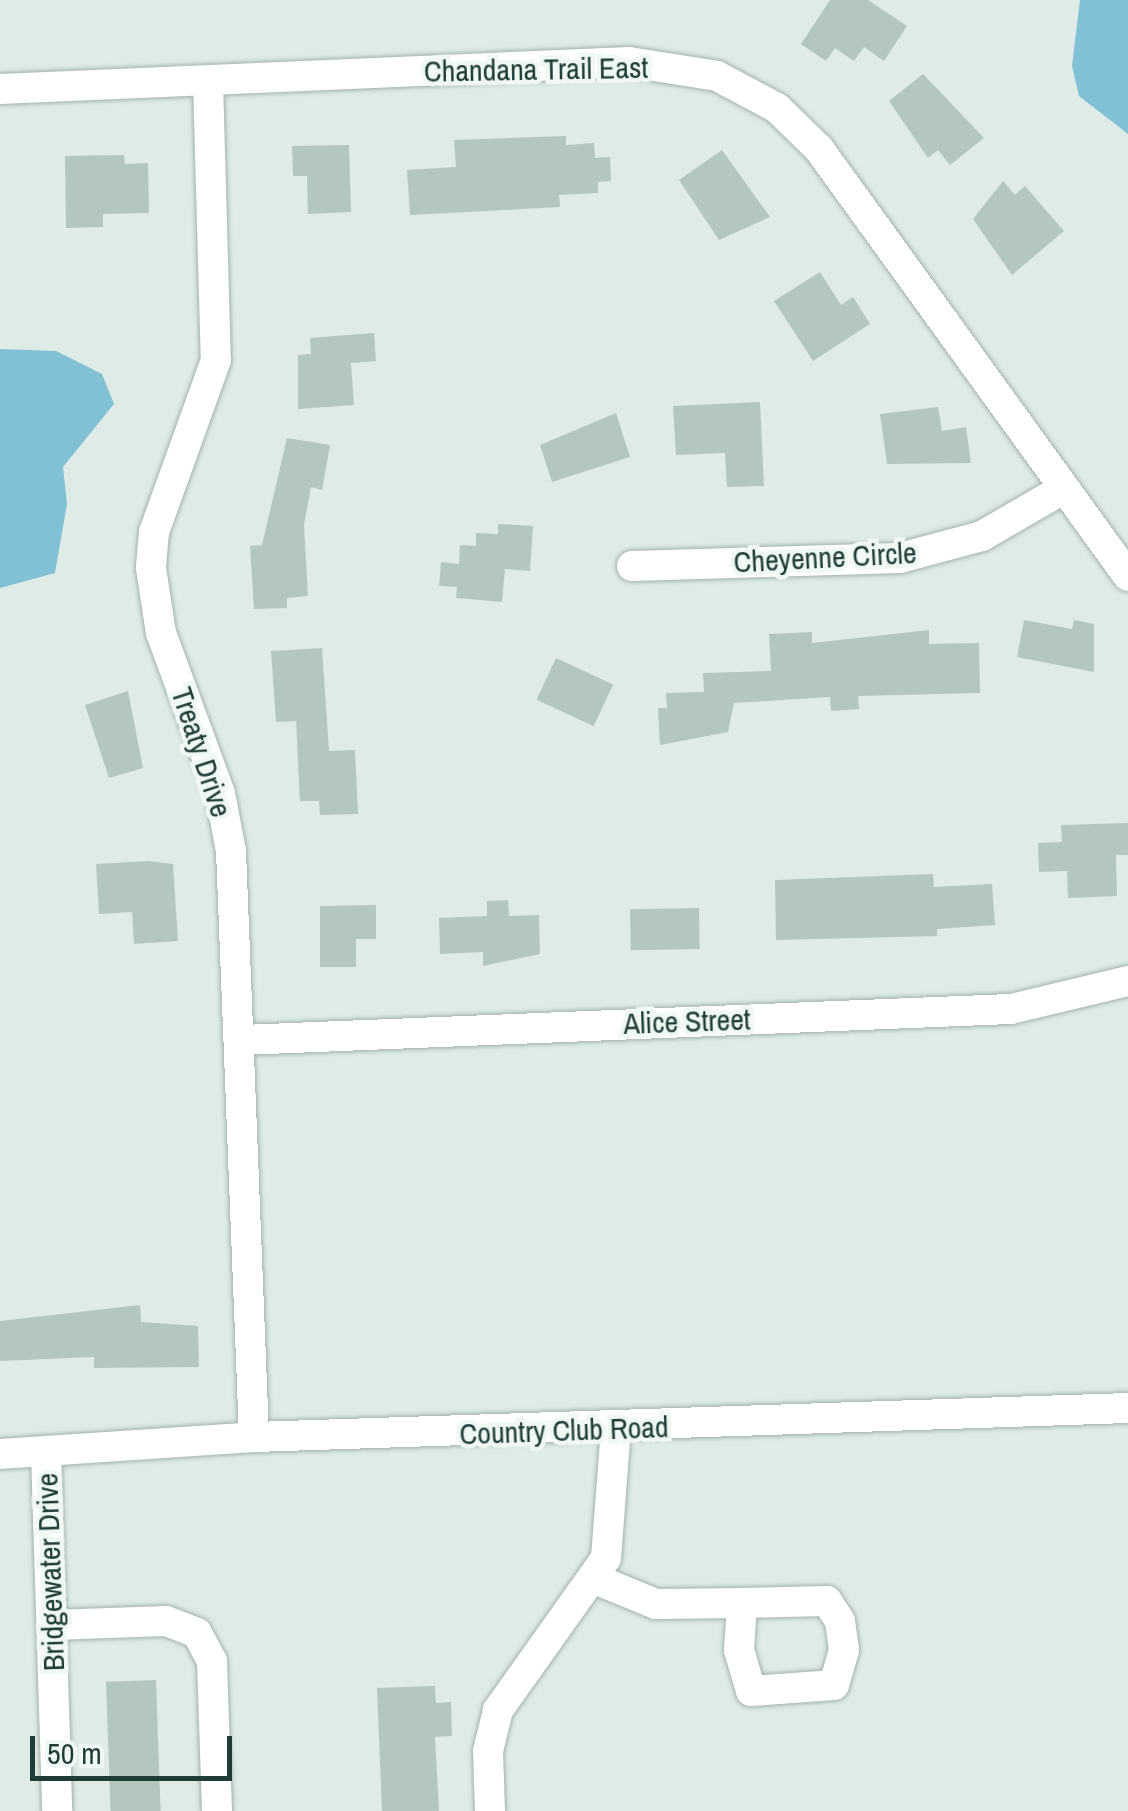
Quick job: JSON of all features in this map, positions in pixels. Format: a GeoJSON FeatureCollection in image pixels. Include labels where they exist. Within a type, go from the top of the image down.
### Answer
{"type":"FeatureCollection","features":[{"type":"Feature","properties":{"kind":"street","name":"Chandana Trail East"},"geometry":{"type":"LineString","coordinates":[[0,89],[630,62],[717,76],[749,91],[819,150],[1128,576]]}},
{"type":"Feature","properties":{"kind":"street","name":"Treaty Drive"},"geometry":{"type":"LineString","coordinates":[[208,81],[216,360],[154,532],[151,568],[161,633],[220,793],[242,1040],[254,1438]]}},
{"type":"Feature","properties":{"kind":"street","name":"Cheyenne Circle"},"geometry":{"type":"LineString","coordinates":[[632,566],[900,558],[982,536],[1063,488]]}},
{"type":"Feature","properties":{"kind":"street","name":"Alice Street"},"geometry":{"type":"LineString","coordinates":[[242,1040],[1011,1009],[1128,981]]}},
{"type":"Feature","properties":{"kind":"street","name":"Country Club Road"},"geometry":{"type":"LineString","coordinates":[[0,1454],[254,1438],[616,1429],[1128,1408]]}},
{"type":"Feature","properties":{"kind":"street"},"geometry":{"type":"LineString","coordinates":[[490,1811],[488,1751],[498,1710],[595,1579],[612,1535],[616,1429]]}},
{"type":"Feature","properties":{"kind":"street","name":"Bridgewater Drive"},"geometry":{"type":"LineString","coordinates":[[46,1453],[57,1811]]}},
{"type":"Feature","properties":{"kind":"street"},"geometry":{"type":"LineString","coordinates":[[595,1579],[656,1604],[742,1603]]}},
{"type":"Feature","properties":{"kind":"street"},"geometry":{"type":"LineString","coordinates":[[52,1626],[166,1621],[197,1632],[212,1661],[218,1811]]}},
{"type":"Feature","properties":{"kind":"water"},"geometry":{"type":"Polygon","coordinates":[[[1080,0],[1128,0],[1128,134],[1079,96],[1072,66],[1080,0]]]}},
{"type":"Feature","properties":{"kind":"water"},"geometry":{"type":"Polygon","coordinates":[[[0,349],[56,351],[102,374],[114,404],[63,467],[67,504],[55,573],[0,588],[0,349]]]}},
{"type":"Feature","properties":{"kind":"building"},"geometry":{"type":"Polygon","coordinates":[[[830,0],[868,0],[907,26],[884,61],[864,47],[854,61],[835,48],[826,61],[801,44],[830,0]]]}},
{"type":"Feature","properties":{"kind":"building"},"geometry":{"type":"Polygon","coordinates":[[[923,74],[984,138],[950,165],[938,150],[928,158],[889,101],[923,74]]]}},
{"type":"Feature","properties":{"kind":"building"},"geometry":{"type":"Polygon","coordinates":[[[566,136],[566,145],[594,143],[595,158],[610,157],[611,181],[598,182],[598,193],[559,195],[560,207],[410,215],[407,170],[456,167],[454,140],[566,136]]]}},
{"type":"Feature","properties":{"kind":"building"},"geometry":{"type":"Polygon","coordinates":[[[349,145],[351,212],[308,214],[307,176],[293,176],[292,146],[349,145]]]}},
{"type":"Feature","properties":{"kind":"building"},"geometry":{"type":"Polygon","coordinates":[[[722,150],[770,217],[719,240],[679,180],[722,150]]]}},
{"type":"Feature","properties":{"kind":"building"},"geometry":{"type":"Polygon","coordinates":[[[124,155],[125,164],[148,163],[149,213],[103,214],[103,227],[66,228],[65,156],[124,155]]]}},
{"type":"Feature","properties":{"kind":"building"},"geometry":{"type":"Polygon","coordinates":[[[1003,181],[1015,195],[1025,186],[1064,231],[1012,275],[973,219],[1003,181]]]}},
{"type":"Feature","properties":{"kind":"building"},"geometry":{"type":"Polygon","coordinates":[[[820,272],[841,305],[853,297],[870,324],[813,361],[774,301],[820,272]]]}},
{"type":"Feature","properties":{"kind":"building"},"geometry":{"type":"Polygon","coordinates":[[[374,333],[376,361],[351,363],[354,405],[298,409],[298,355],[311,354],[310,338],[374,333]]]}},
{"type":"Feature","properties":{"kind":"building"},"geometry":{"type":"Polygon","coordinates":[[[760,402],[764,486],[727,487],[725,453],[676,455],[673,406],[760,402]]]}},
{"type":"Feature","properties":{"kind":"building"},"geometry":{"type":"Polygon","coordinates":[[[938,407],[942,431],[966,427],[971,463],[887,464],[880,414],[938,407]]]}},
{"type":"Feature","properties":{"kind":"building"},"geometry":{"type":"Polygon","coordinates":[[[616,413],[630,457],[552,482],[540,445],[616,413]]]}},
{"type":"Feature","properties":{"kind":"building"},"geometry":{"type":"Polygon","coordinates":[[[287,438],[330,445],[322,490],[311,487],[304,525],[308,596],[287,598],[287,608],[254,609],[250,546],[262,545],[287,438]]]}},
{"type":"Feature","properties":{"kind":"building"},"geometry":{"type":"Polygon","coordinates":[[[498,524],[533,526],[530,571],[505,569],[502,602],[456,598],[457,587],[439,586],[441,562],[459,564],[460,545],[476,546],[476,533],[498,534],[498,524]]]}},
{"type":"Feature","properties":{"kind":"building"},"geometry":{"type":"Polygon","coordinates":[[[1024,620],[1072,629],[1074,620],[1094,624],[1094,672],[1017,657],[1024,620]]]}},
{"type":"Feature","properties":{"kind":"building"},"geometry":{"type":"Polygon","coordinates":[[[929,630],[929,644],[979,643],[980,693],[858,696],[859,709],[831,711],[830,697],[734,703],[728,732],[660,745],[658,708],[667,708],[666,693],[704,692],[703,673],[771,671],[769,634],[812,632],[812,643],[929,630]]]}},
{"type":"Feature","properties":{"kind":"building"},"geometry":{"type":"Polygon","coordinates":[[[322,648],[329,751],[355,750],[358,814],[320,815],[319,801],[300,801],[296,721],[276,722],[271,651],[322,648]]]}},
{"type":"Feature","properties":{"kind":"building"},"geometry":{"type":"Polygon","coordinates":[[[556,658],[613,685],[594,726],[537,700],[556,658]]]}},
{"type":"Feature","properties":{"kind":"building"},"geometry":{"type":"Polygon","coordinates":[[[128,691],[143,768],[109,778],[85,705],[128,691]]]}},
{"type":"Feature","properties":{"kind":"building"},"geometry":{"type":"Polygon","coordinates":[[[1128,823],[1128,855],[1116,855],[1117,896],[1068,898],[1067,871],[1039,872],[1038,843],[1062,842],[1061,825],[1128,823]]]}},
{"type":"Feature","properties":{"kind":"building"},"geometry":{"type":"Polygon","coordinates":[[[96,864],[173,864],[178,941],[134,944],[132,912],[99,914],[96,864]]]}},
{"type":"Feature","properties":{"kind":"building"},"geometry":{"type":"Polygon","coordinates":[[[933,874],[934,887],[992,884],[995,925],[937,929],[937,936],[776,940],[775,880],[933,874]]]}},
{"type":"Feature","properties":{"kind":"building"},"geometry":{"type":"Polygon","coordinates":[[[508,900],[509,916],[539,915],[540,954],[483,966],[483,952],[440,954],[439,918],[487,916],[487,901],[508,900]]]}},
{"type":"Feature","properties":{"kind":"building"},"geometry":{"type":"Polygon","coordinates":[[[376,905],[376,939],[356,939],[356,967],[320,967],[320,906],[376,905]]]}},
{"type":"Feature","properties":{"kind":"building"},"geometry":{"type":"Polygon","coordinates":[[[699,908],[700,949],[631,950],[630,909],[699,908]]]}},
{"type":"Feature","properties":{"kind":"building"},"geometry":{"type":"Polygon","coordinates":[[[140,1305],[141,1322],[198,1326],[199,1367],[94,1368],[94,1357],[0,1361],[0,1321],[140,1305]]]}},
{"type":"Feature","properties":{"kind":"building"},"geometry":{"type":"Polygon","coordinates":[[[156,1680],[161,1811],[111,1811],[106,1682],[156,1680]]]}},
{"type":"Feature","properties":{"kind":"building"},"geometry":{"type":"Polygon","coordinates":[[[435,1686],[436,1703],[451,1702],[452,1736],[435,1737],[439,1811],[382,1811],[377,1688],[435,1686]]]}}]}
